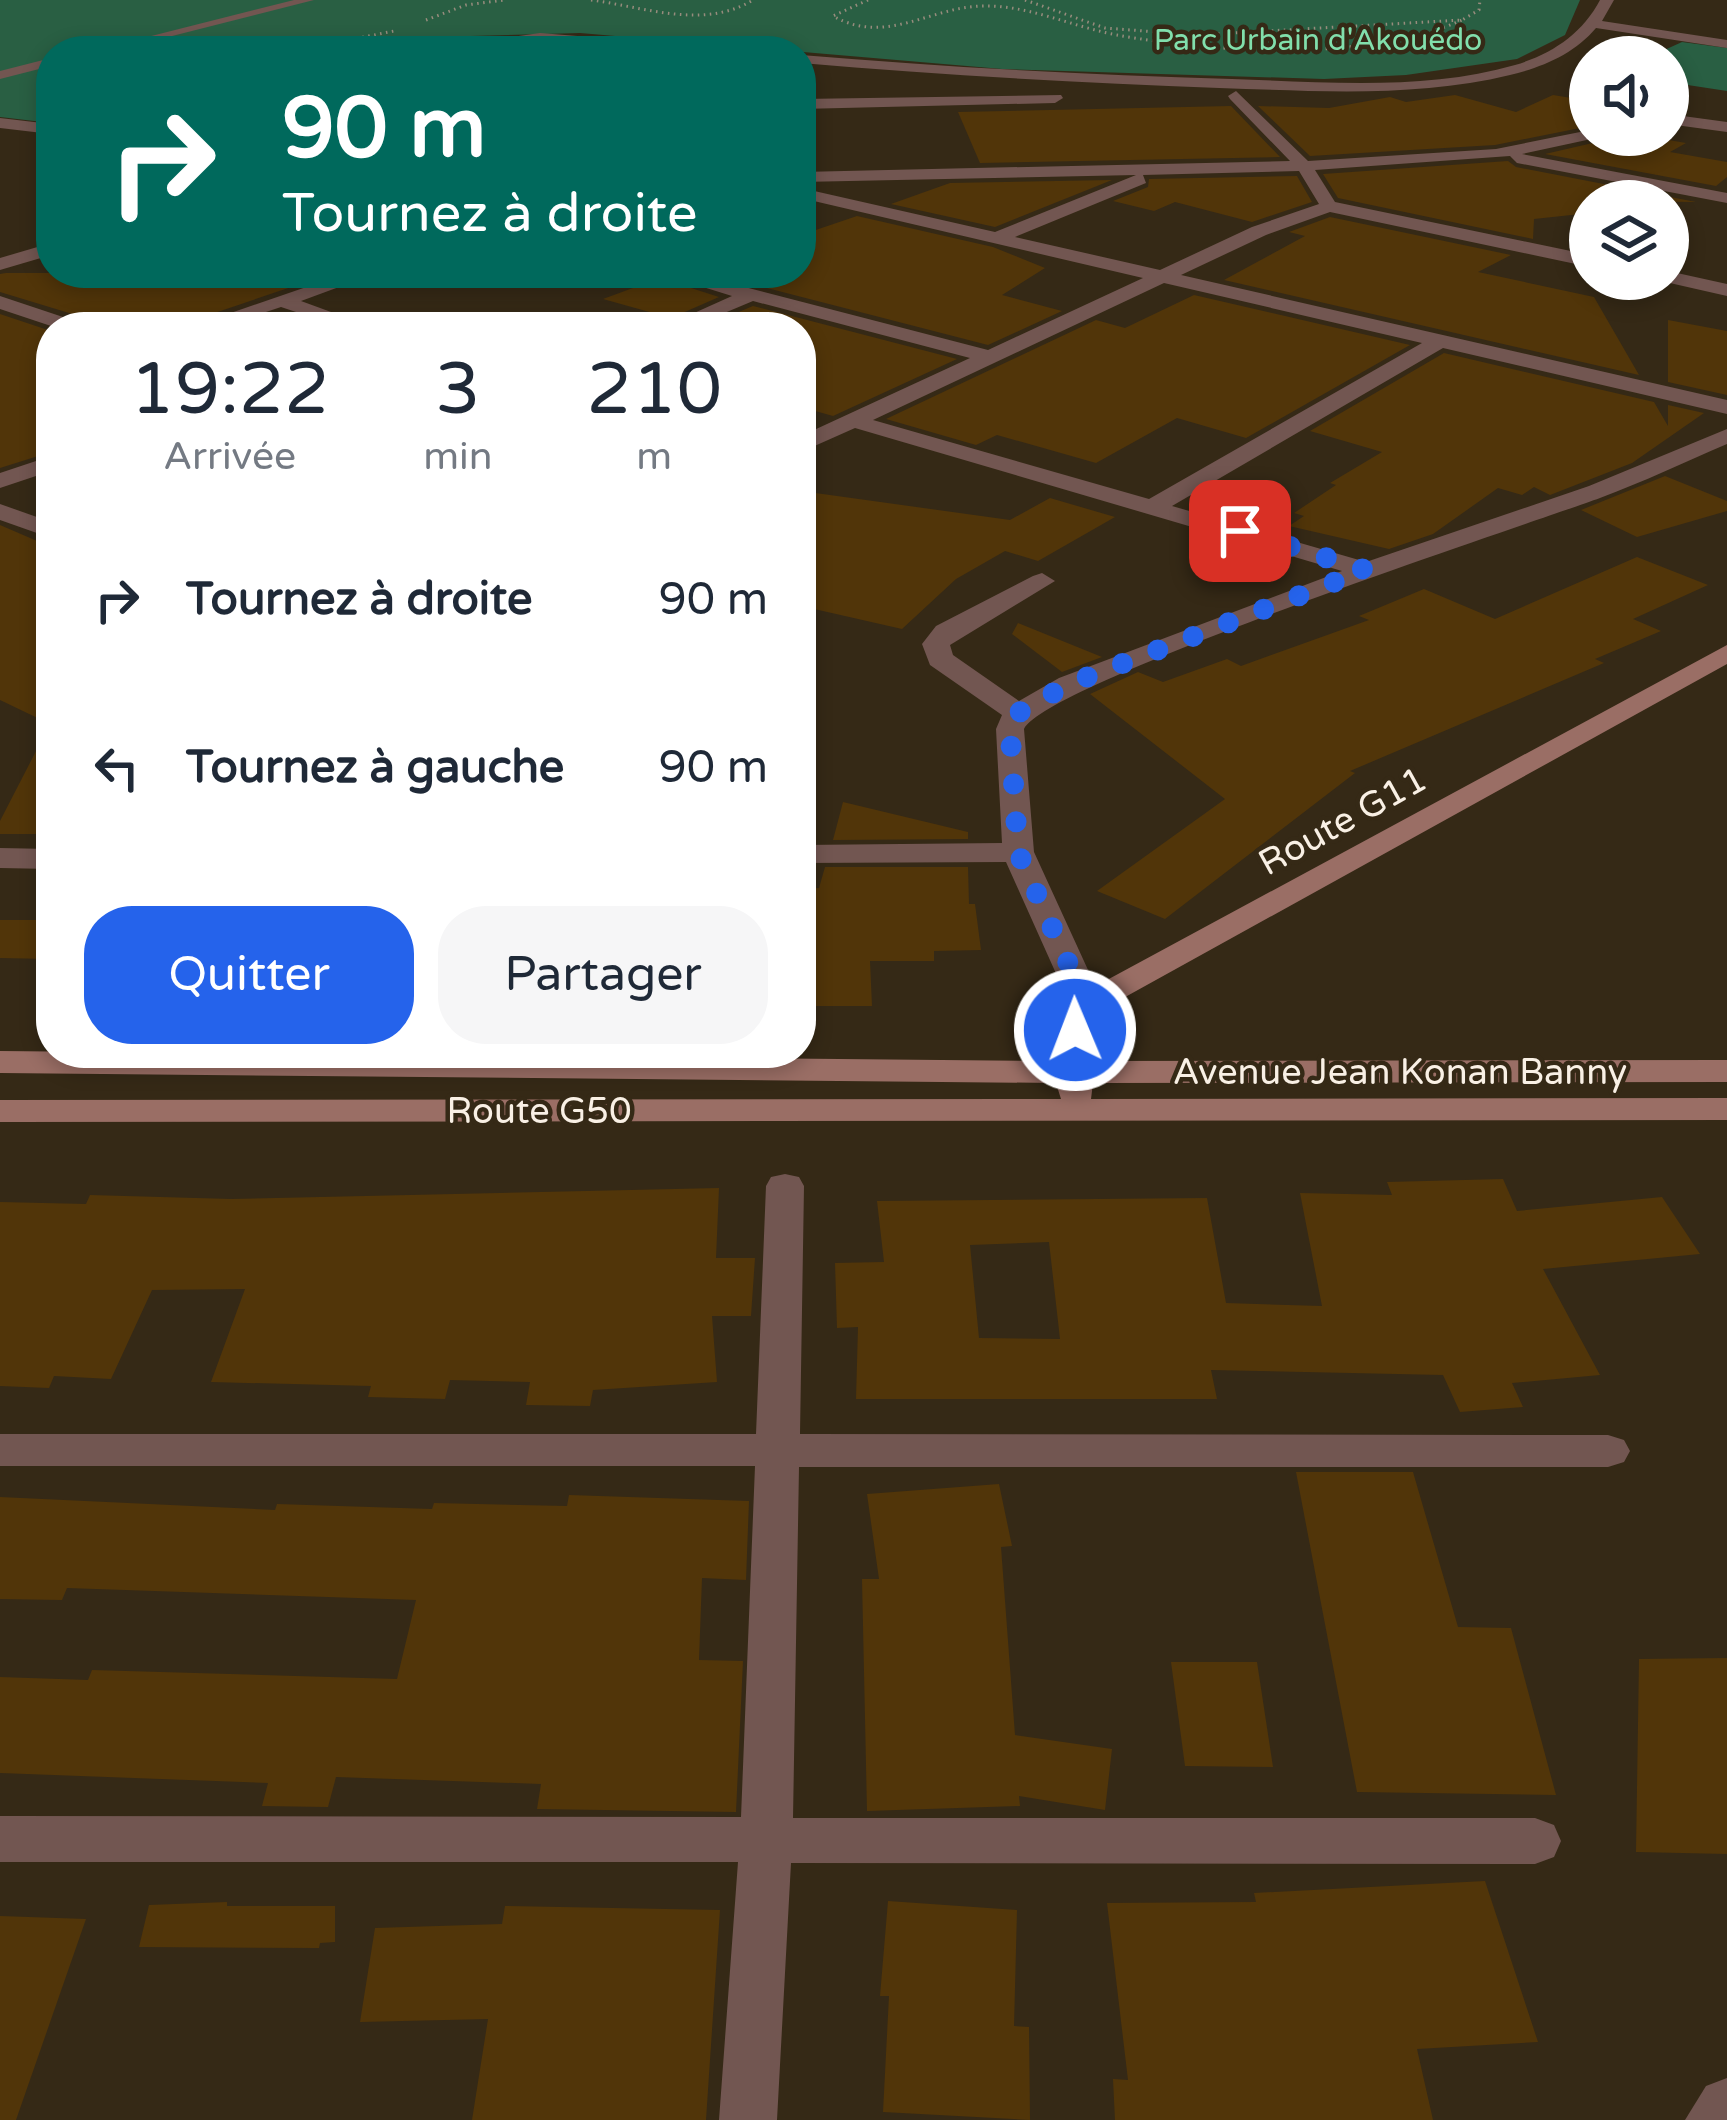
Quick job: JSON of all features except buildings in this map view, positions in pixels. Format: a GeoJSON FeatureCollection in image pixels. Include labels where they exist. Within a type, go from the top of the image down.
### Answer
{"type":"FeatureCollection","features":[{"type":"Feature","properties":{"kind":"street"},"geometry":{"type":"LineString","coordinates":[[816,60],[1275,86],[1419,82],[1492,75],[1575,44],[1597,24],[1607,0]]}},
{"type":"Feature","properties":{"kind":"street"},"geometry":{"type":"LineString","coordinates":[[1597,24],[1727,44]]}},
{"type":"Feature","properties":{"kind":"street"},"geometry":{"type":"LineString","coordinates":[[1093,97],[1237,95],[1267,93],[1275,86]]}},
{"type":"Feature","properties":{"kind":"street"},"geometry":{"type":"LineString","coordinates":[[1237,95],[1304,166],[1329,206]]}},
{"type":"Feature","properties":{"kind":"street"},"geometry":{"type":"LineString","coordinates":[[816,104],[1071,98]]}},
{"type":"Feature","properties":{"kind":"street"},"geometry":{"type":"LineString","coordinates":[[1689,122],[1727,127]]}},
{"type":"Feature","properties":{"kind":"street"},"geometry":{"type":"LineString","coordinates":[[0,123],[36,127]]}},
{"type":"Feature","properties":{"kind":"street"},"geometry":{"type":"LineString","coordinates":[[816,177],[1304,166],[1496,154],[1569,139]]}},
{"type":"Feature","properties":{"kind":"street"},"geometry":{"type":"LineString","coordinates":[[1496,154],[1727,198]]}},
{"type":"Feature","properties":{"kind":"street"},"geometry":{"type":"LineString","coordinates":[[999,237],[1160,171]]}},
{"type":"Feature","properties":{"kind":"street"},"geometry":{"type":"LineString","coordinates":[[816,197],[1727,407]]}},
{"type":"Feature","properties":{"kind":"street"},"geometry":{"type":"LineString","coordinates":[[816,437],[1259,231],[1329,206],[1569,257]]}},
{"type":"Feature","properties":{"kind":"street"},"geometry":{"type":"LineString","coordinates":[[0,264],[36,253]]}},
{"type":"Feature","properties":{"kind":"street"},"geometry":{"type":"LineString","coordinates":[[1693,283],[1727,261]]}},
{"type":"Feature","properties":{"kind":"street"},"geometry":{"type":"LineString","coordinates":[[1689,282],[1727,290]]}},
{"type":"Feature","properties":{"kind":"street"},"geometry":{"type":"LineString","coordinates":[[247,312],[321,288]]}},
{"type":"Feature","properties":{"kind":"street"},"geometry":{"type":"LineString","coordinates":[[725,288],[987,356]]}},
{"type":"Feature","properties":{"kind":"street"},"geometry":{"type":"LineString","coordinates":[[710,312],[751,295]]}},
{"type":"Feature","properties":{"kind":"street"},"geometry":{"type":"LineString","coordinates":[[281,301],[315,312]]}},
{"type":"Feature","properties":{"kind":"street"},"geometry":{"type":"LineString","coordinates":[[0,302],[36,314]]}},
{"type":"Feature","properties":{"kind":"street"},"geometry":{"type":"LineString","coordinates":[[1156,505],[1436,343]]}},
{"type":"Feature","properties":{"kind":"street"},"geometry":{"type":"LineString","coordinates":[[850,420],[1156,505],[1366,570]]}},
{"type":"Feature","properties":{"kind":"street"},"geometry":{"type":"LineString","coordinates":[[1076,1090],[1075,1030],[1088,1007],[1018,852],[1010,729],[1018,713],[1069,684],[1366,570],[1597,491],[1727,436]]}},
{"type":"Feature","properties":{"kind":"street"},"geometry":{"type":"LineString","coordinates":[[0,481],[36,468]]}},
{"type":"Feature","properties":{"kind":"street"},"geometry":{"type":"LineString","coordinates":[[0,511],[36,525]]}},
{"type":"Feature","properties":{"kind":"street"},"geometry":{"type":"LineString","coordinates":[[1018,713],[940,659],[937,644],[946,632],[1042,581]]}},
{"type":"Feature","properties":{"kind":"street","name":"Route G11"},"geometry":{"type":"LineString","coordinates":[[1088,1007],[1727,652]]}},
{"type":"Feature","properties":{"kind":"street"},"geometry":{"type":"LineString","coordinates":[[816,854],[1018,852]]}},
{"type":"Feature","properties":{"kind":"street"},"geometry":{"type":"LineString","coordinates":[[0,858],[36,859]]}},
{"type":"Feature","properties":{"kind":"street","name":"Route G50"},"geometry":{"type":"LineString","coordinates":[[0,1062],[36,1061]]}},
{"type":"Feature","properties":{"kind":"street","name":"Route G50"},"geometry":{"type":"LineString","coordinates":[[500,1068],[1076,1090]]}},
{"type":"Feature","properties":{"kind":"street","name":"Avenue Jean Konan Banny"},"geometry":{"type":"LineString","coordinates":[[1076,1090],[1727,1071]]}},
{"type":"Feature","properties":{"kind":"street","name":"Route G50"},"geometry":{"type":"LineString","coordinates":[[0,1111],[1076,1090]]}},
{"type":"Feature","properties":{"kind":"street","name":"Avenue Jean Konan Banny"},"geometry":{"type":"LineString","coordinates":[[1076,1090],[1727,1109]]}},
{"type":"Feature","properties":{"kind":"street"},"geometry":{"type":"LineString","coordinates":[[748,2120],[766,1840],[785,1186]]}},
{"type":"Feature","properties":{"kind":"street"},"geometry":{"type":"LineString","coordinates":[[0,1450],[1608,1451]]}},
{"type":"Feature","properties":{"kind":"street"},"geometry":{"type":"LineString","coordinates":[[0,1839],[1534,1841]]}},
{"type":"Feature","properties":{"kind":"street"},"geometry":{"type":"LineString","coordinates":[[1714,2120],[1727,2106]]}},
{"type":"Feature","properties":{"kind":"lane"},"geometry":{"type":"LineString","coordinates":[[160,36],[308,0]]}},
{"type":"Feature","properties":{"kind":"lane"},"geometry":{"type":"LineString","coordinates":[[0,75],[36,66]]}},
{"type":"Feature","properties":{"kind":"path"},"geometry":{"type":"LineString","coordinates":[[420,23],[466,5],[505,0]]}},
{"type":"Feature","properties":{"kind":"path"},"geometry":{"type":"LineString","coordinates":[[591,0],[686,15],[730,11],[753,0]]}},
{"type":"Feature","properties":{"kind":"path"},"geometry":{"type":"LineString","coordinates":[[868,0],[833,16],[845,23],[881,28],[917,24],[958,7],[996,6],[1125,37],[1288,48],[1424,34],[1452,27],[1479,10],[1480,0]]}},
{"type":"Feature","properties":{"kind":"path"},"geometry":{"type":"LineString","coordinates":[[1025,0],[1105,28],[1196,35],[1462,20]]}},
{"type":"Feature","properties":{"kind":"path"},"geometry":{"type":"LineString","coordinates":[[370,36],[402,29]]}},
{"type":"Feature","properties":{"kind":"green space","name":"Parc Urbain d'Akouédo"},"geometry":{"type":"Polygon","coordinates":[[[0,0],[1580,0],[1565,35],[1517,59],[1406,75],[1324,79],[1002,69],[816,53],[816,36],[36,36],[36,121],[0,117],[0,0]]]}},
{"type":"Feature","properties":{"kind":"green space"},"geometry":{"type":"Polygon","coordinates":[[[1689,43],[1727,48],[1727,91],[1689,85],[1689,43]]]}},
{"type":"Feature","properties":{"kind":"route"},"geometry":{"type":"LineString","coordinates":[[1075,1030],[1088,1007],[1018,852],[1010,729],[1018,713],[1035,700],[1069,684],[1366,570],[1240,531]]}}]}
